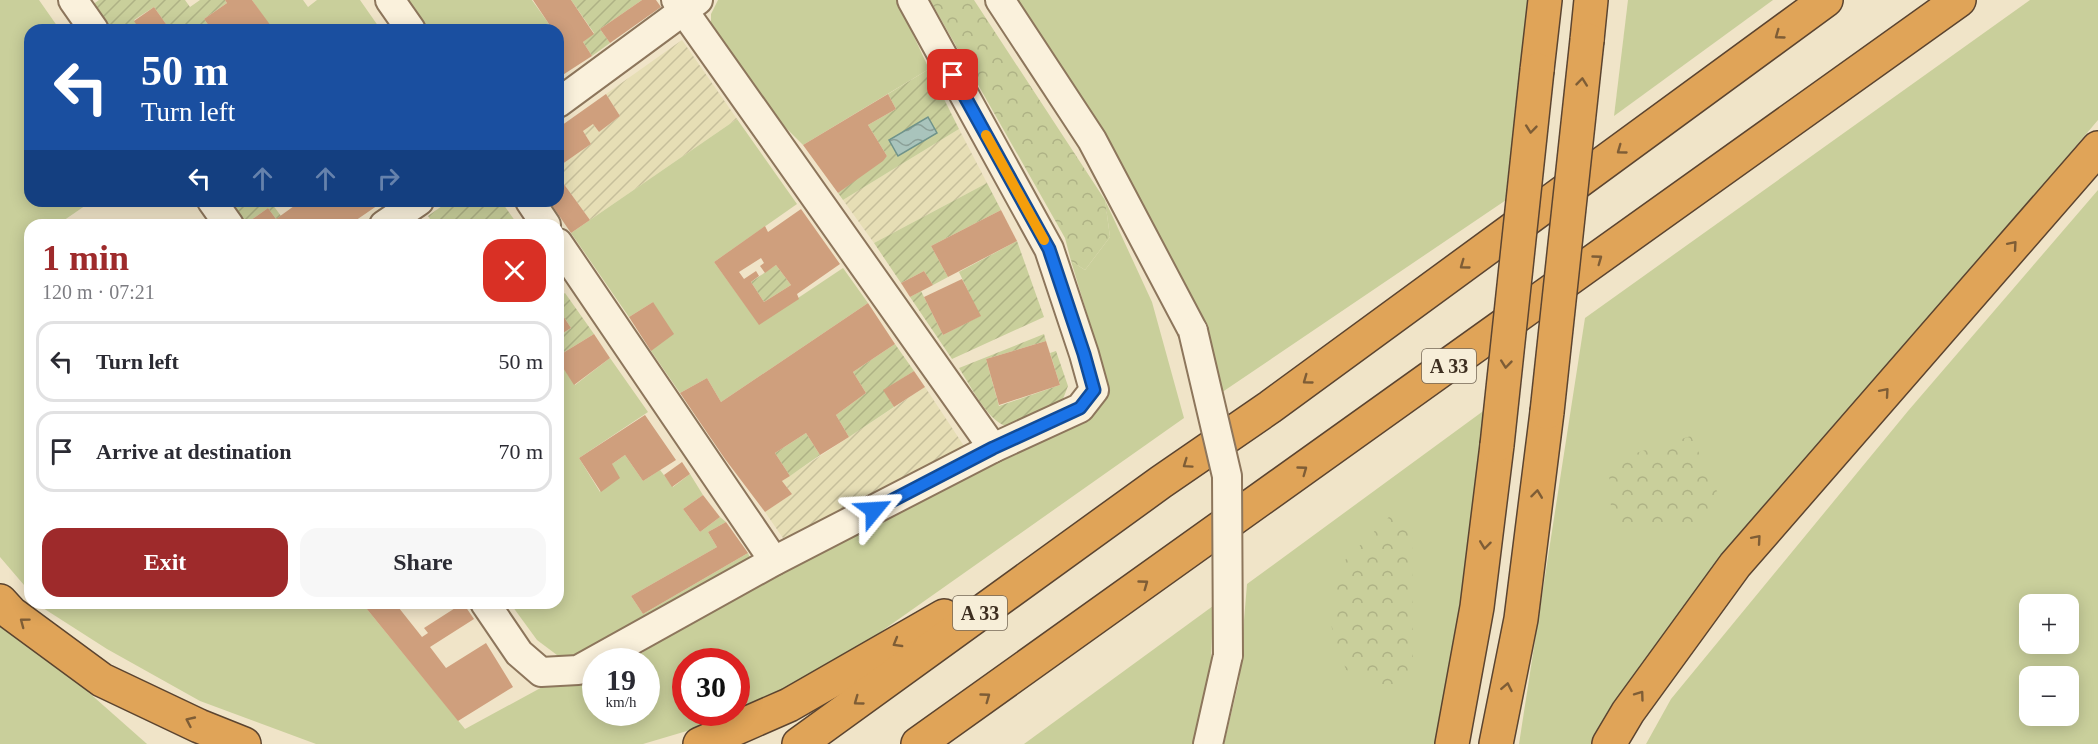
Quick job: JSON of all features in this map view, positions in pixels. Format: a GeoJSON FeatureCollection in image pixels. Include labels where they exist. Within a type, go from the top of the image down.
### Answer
{"type":"FeatureCollection","features":[{"type":"Feature","properties":{"kind":"highway"},"geometry":{"type":"LineString","coordinates":[[1452,744],[1477,607],[1497,446],[1545,0]]}},
{"type":"Feature","properties":{"kind":"highway"},"geometry":{"type":"LineString","coordinates":[[1496,744],[1521,619],[1547,412],[1591,0]]}},
{"type":"Feature","properties":{"kind":"highway","name":"A 33"},"geometry":{"type":"LineString","coordinates":[[799,744],[1161,482],[1280,400],[1826,0]]}},
{"type":"Feature","properties":{"kind":"highway","name":"A 33"},"geometry":{"type":"LineString","coordinates":[[918,744],[1959,0]]}},
{"type":"Feature","properties":{"kind":"highway"},"geometry":{"type":"LineString","coordinates":[[1609,744],[1628,712],[1735,565],[2098,148]]}},
{"type":"Feature","properties":{"kind":"highway"},"geometry":{"type":"LineString","coordinates":[[700,744],[789,705],[939,620],[1111,499],[1161,482]]}},
{"type":"Feature","properties":{"kind":"highway"},"geometry":{"type":"LineString","coordinates":[[0,601],[11,613],[102,680],[199,726],[244,744]]}},
{"type":"Feature","properties":{"kind":"street"},"geometry":{"type":"LineString","coordinates":[[73,0],[90,24]]}},
{"type":"Feature","properties":{"kind":"street"},"geometry":{"type":"LineString","coordinates":[[390,0],[407,24]]}},
{"type":"Feature","properties":{"kind":"street"},"geometry":{"type":"LineString","coordinates":[[489,609],[519,653],[541,672],[578,670],[774,561],[993,448],[1080,408],[1094,390],[1049,249],[912,0]]}},
{"type":"Feature","properties":{"kind":"street"},"geometry":{"type":"LineString","coordinates":[[1000,0],[1092,140],[1193,332],[1227,476],[1228,655],[1208,744]]}},
{"type":"Feature","properties":{"kind":"street"},"geometry":{"type":"LineString","coordinates":[[564,98],[686,3],[993,448]]}},
{"type":"Feature","properties":{"kind":"street"},"geometry":{"type":"LineString","coordinates":[[393,219],[410,207]]}},
{"type":"Feature","properties":{"kind":"street"},"geometry":{"type":"LineString","coordinates":[[564,252],[774,561]]}},
{"type":"Feature","properties":{"kind":"shaded area"},"geometry":{"type":"Polygon","coordinates":[[[682,40],[737,119],[590,220],[564,184],[564,163],[591,144],[583,131],[593,124],[599,132],[620,116],[606,94],[682,40]]]}},
{"type":"Feature","properties":{"kind":"shaded area"},"geometry":{"type":"Polygon","coordinates":[[[959,129],[987,183],[874,243],[843,200],[959,129]]]}},
{"type":"Feature","properties":{"kind":"shaded area"},"geometry":{"type":"Polygon","coordinates":[[[925,387],[966,449],[785,541],[765,512],[792,494],[782,481],[925,387]]]}},
{"type":"Feature","properties":{"kind":"green space"},"geometry":{"type":"Polygon","coordinates":[[[0,0],[39,0],[56,24],[24,24],[24,207],[83,207],[66,219],[24,219],[24,585],[0,557],[0,0]]]}},
{"type":"Feature","properties":{"kind":"green space"},"geometry":{"type":"Polygon","coordinates":[[[99,0],[185,0],[190,7],[200,0],[225,0],[227,3],[204,19],[208,24],[166,24],[154,7],[134,20],[136,24],[105,24],[92,5],[99,0]]]}},
{"type":"Feature","properties":{"kind":"green space"},"geometry":{"type":"Polygon","coordinates":[[[252,0],[303,0],[308,7],[317,0],[360,0],[377,24],[269,24],[252,0]]]}},
{"type":"Feature","properties":{"kind":"green space"},"geometry":{"type":"Polygon","coordinates":[[[407,0],[532,0],[549,24],[424,24],[407,0]]]}},
{"type":"Feature","properties":{"kind":"green space"},"geometry":{"type":"Polygon","coordinates":[[[571,0],[642,0],[600,29],[610,43],[592,56],[583,42],[594,33],[571,0]]]}},
{"type":"Feature","properties":{"kind":"green space"},"geometry":{"type":"Polygon","coordinates":[[[718,0],[897,0],[929,69],[803,145],[764,106],[711,32],[711,14],[718,0]]]}},
{"type":"Feature","properties":{"kind":"green space"},"geometry":{"type":"Polygon","coordinates":[[[930,0],[974,0],[1105,200],[1110,237],[1085,270],[1071,261],[1065,238],[930,0]]]}},
{"type":"Feature","properties":{"kind":"green space"},"geometry":{"type":"Polygon","coordinates":[[[1000,0],[1545,0],[1512,196],[1209,401],[1193,331],[1000,0]]]}},
{"type":"Feature","properties":{"kind":"green space"},"geometry":{"type":"Polygon","coordinates":[[[1628,0],[1773,0],[1614,116],[1628,0]]]}},
{"type":"Feature","properties":{"kind":"green space"},"geometry":{"type":"Polygon","coordinates":[[[2030,0],[2098,0],[2098,120],[1803,469],[1598,744],[1519,744],[1585,318],[2030,0]]]}},
{"type":"Feature","properties":{"kind":"green space"},"geometry":{"type":"Polygon","coordinates":[[[929,69],[959,129],[843,200],[838,193],[887,156],[868,125],[896,109],[888,94],[929,69]]]}},
{"type":"Feature","properties":{"kind":"green space"},"geometry":{"type":"Polygon","coordinates":[[[737,119],[797,204],[714,262],[759,324],[843,268],[868,303],[721,402],[707,378],[680,393],[651,351],[653,302],[629,317],[571,233],[737,119]]]}},
{"type":"Feature","properties":{"kind":"green space"},"geometry":{"type":"Polygon","coordinates":[[[987,183],[1001,210],[931,246],[948,277],[933,285],[924,271],[901,283],[874,243],[987,183]]]}},
{"type":"Feature","properties":{"kind":"green space"},"geometry":{"type":"Polygon","coordinates":[[[2098,190],[2098,744],[1646,744],[1671,699],[1908,411],[2098,190]]]}},
{"type":"Feature","properties":{"kind":"green space"},"geometry":{"type":"Polygon","coordinates":[[[1105,200],[1152,302],[1184,418],[862,645],[801,680],[750,705],[750,648],[672,648],[672,726],[702,726],[697,728],[643,744],[316,744],[200,701],[107,649],[45,609],[367,609],[465,729],[546,685],[570,685],[582,682],[582,726],[660,726],[660,648],[649,648],[706,610],[1104,398],[1102,363],[1071,261],[1085,270],[1110,237],[1105,200]]]}},
{"type":"Feature","properties":{"kind":"green space"},"geometry":{"type":"Polygon","coordinates":[[[232,207],[274,207],[281,216],[276,219],[268,208],[252,219],[240,219],[232,207]]]}},
{"type":"Feature","properties":{"kind":"green space"},"geometry":{"type":"Polygon","coordinates":[[[441,207],[505,207],[514,219],[430,219],[428,216],[441,207]]]}},
{"type":"Feature","properties":{"kind":"green space"},"geometry":{"type":"Polygon","coordinates":[[[1017,241],[1044,317],[952,359],[910,297],[921,291],[943,335],[980,316],[959,272],[1017,241]]]}},
{"type":"Feature","properties":{"kind":"green space"},"geometry":{"type":"Polygon","coordinates":[[[776,265],[791,285],[764,302],[751,282],[776,265]]]}},
{"type":"Feature","properties":{"kind":"green space"},"geometry":{"type":"Polygon","coordinates":[[[564,294],[594,334],[564,352],[564,332],[571,328],[564,317],[564,294]]]}},
{"type":"Feature","properties":{"kind":"green space"},"geometry":{"type":"Polygon","coordinates":[[[1044,334],[1046,341],[986,359],[999,406],[1060,385],[1050,353],[1056,351],[1068,386],[1063,399],[1006,426],[999,423],[986,410],[959,368],[1044,334]]]}},
{"type":"Feature","properties":{"kind":"green space"},"geometry":{"type":"Polygon","coordinates":[[[895,344],[914,371],[884,390],[894,407],[849,437],[836,415],[866,393],[853,372],[895,344]]]}},
{"type":"Feature","properties":{"kind":"green space"},"geometry":{"type":"Polygon","coordinates":[[[610,358],[648,412],[579,458],[600,492],[612,464],[625,455],[643,481],[660,470],[673,487],[690,474],[703,495],[683,509],[700,532],[720,517],[726,522],[708,532],[717,547],[631,596],[643,614],[748,553],[753,564],[600,648],[582,648],[582,658],[576,661],[557,655],[537,640],[514,609],[564,609],[564,369],[575,385],[610,358]]]}},
{"type":"Feature","properties":{"kind":"green space"},"geometry":{"type":"Polygon","coordinates":[[[1486,409],[1463,618],[1438,744],[1224,744],[1239,681],[1247,584],[1486,409]]]}},
{"type":"Feature","properties":{"kind":"green space"},"geometry":{"type":"Polygon","coordinates":[[[806,433],[820,455],[790,476],[775,453],[806,433]]]}},
{"type":"Feature","properties":{"kind":"green space"},"geometry":{"type":"Polygon","coordinates":[[[1691,436],[1722,502],[1695,527],[1612,526],[1609,472],[1620,458],[1691,436]]]}},
{"type":"Feature","properties":{"kind":"green space"},"geometry":{"type":"Polygon","coordinates":[[[1392,514],[1412,528],[1413,670],[1388,688],[1346,670],[1331,625],[1338,567],[1392,514]]]}},
{"type":"Feature","properties":{"kind":"green space"},"geometry":{"type":"Polygon","coordinates":[[[1213,606],[1210,689],[1194,744],[1024,744],[1213,606]]]}},
{"type":"Feature","properties":{"kind":"green space"},"geometry":{"type":"Polygon","coordinates":[[[0,614],[147,744],[0,744],[0,614]]]}},
{"type":"Feature","properties":{"kind":"water"},"geometry":{"type":"Polygon","coordinates":[[[928,117],[937,133],[898,156],[889,140],[928,117]]]}},
{"type":"Feature","properties":{"kind":"building"},"geometry":{"type":"Polygon","coordinates":[[[225,0],[252,0],[270,24],[208,24],[204,19],[227,3],[225,0]]]}},
{"type":"Feature","properties":{"kind":"building"},"geometry":{"type":"Polygon","coordinates":[[[533,0],[571,0],[594,34],[583,42],[592,56],[564,74],[564,24],[549,24],[533,0]]]}},
{"type":"Feature","properties":{"kind":"building"},"geometry":{"type":"Polygon","coordinates":[[[642,0],[656,0],[661,7],[610,43],[600,29],[642,0]]]}},
{"type":"Feature","properties":{"kind":"building"},"geometry":{"type":"Polygon","coordinates":[[[154,7],[166,24],[136,24],[134,21],[154,7]]]}},
{"type":"Feature","properties":{"kind":"building"},"geometry":{"type":"Polygon","coordinates":[[[606,94],[620,116],[599,132],[593,124],[583,131],[591,144],[564,163],[564,124],[606,94]]]}},
{"type":"Feature","properties":{"kind":"building"},"geometry":{"type":"Polygon","coordinates":[[[888,94],[896,109],[868,125],[887,156],[838,193],[803,145],[888,94]]]}},
{"type":"Feature","properties":{"kind":"building"},"geometry":{"type":"Polygon","coordinates":[[[564,184],[590,220],[571,233],[564,219],[561,219],[553,207],[564,207],[564,184]]]}},
{"type":"Feature","properties":{"kind":"building"},"geometry":{"type":"Polygon","coordinates":[[[293,207],[375,207],[358,219],[276,219],[293,207]]]}},
{"type":"Feature","properties":{"kind":"building"},"geometry":{"type":"Polygon","coordinates":[[[268,208],[276,219],[252,219],[268,208]]]}},
{"type":"Feature","properties":{"kind":"building"},"geometry":{"type":"Polygon","coordinates":[[[801,209],[840,264],[797,294],[799,299],[759,325],[714,262],[765,226],[768,232],[801,209]],[[761,258],[739,272],[744,279],[756,271],[759,276],[751,282],[764,302],[791,285],[776,265],[765,273],[760,266],[764,263],[761,258]]]}},
{"type":"Feature","properties":{"kind":"building"},"geometry":{"type":"Polygon","coordinates":[[[1001,210],[1017,241],[948,277],[931,246],[1001,210]]]}},
{"type":"Feature","properties":{"kind":"building"},"geometry":{"type":"Polygon","coordinates":[[[924,271],[933,285],[910,297],[901,283],[924,271]]]}},
{"type":"Feature","properties":{"kind":"building"},"geometry":{"type":"Polygon","coordinates":[[[962,279],[981,316],[943,335],[924,297],[962,279]]]}},
{"type":"Feature","properties":{"kind":"building"},"geometry":{"type":"Polygon","coordinates":[[[653,302],[674,334],[651,351],[629,317],[653,302]]]}},
{"type":"Feature","properties":{"kind":"building"},"geometry":{"type":"Polygon","coordinates":[[[868,303],[895,344],[853,372],[866,393],[836,415],[849,437],[820,455],[806,433],[775,453],[790,476],[782,481],[792,494],[765,512],[680,393],[707,378],[721,402],[868,303]]]}},
{"type":"Feature","properties":{"kind":"building"},"geometry":{"type":"Polygon","coordinates":[[[564,317],[571,328],[564,332],[564,317]]]}},
{"type":"Feature","properties":{"kind":"building"},"geometry":{"type":"Polygon","coordinates":[[[594,334],[610,358],[574,385],[564,369],[564,352],[594,334]]]}},
{"type":"Feature","properties":{"kind":"building"},"geometry":{"type":"Polygon","coordinates":[[[1046,341],[1060,385],[999,405],[986,359],[1046,341]]]}},
{"type":"Feature","properties":{"kind":"building"},"geometry":{"type":"Polygon","coordinates":[[[914,371],[925,387],[894,407],[883,390],[914,371]]]}},
{"type":"Feature","properties":{"kind":"building"},"geometry":{"type":"Polygon","coordinates":[[[645,415],[676,460],[643,481],[625,455],[612,464],[620,478],[601,492],[579,458],[645,415]]]}},
{"type":"Feature","properties":{"kind":"building"},"geometry":{"type":"Polygon","coordinates":[[[682,462],[690,474],[672,487],[664,475],[682,462]]]}},
{"type":"Feature","properties":{"kind":"building"},"geometry":{"type":"Polygon","coordinates":[[[703,495],[720,517],[700,532],[683,509],[703,495]]]}},
{"type":"Feature","properties":{"kind":"building"},"geometry":{"type":"Polygon","coordinates":[[[726,522],[748,553],[643,614],[631,596],[717,547],[708,532],[726,522]]]}},
{"type":"Feature","properties":{"kind":"building"},"geometry":{"type":"Polygon","coordinates":[[[367,609],[400,609],[422,637],[428,633],[424,628],[454,609],[467,609],[474,619],[430,647],[446,668],[486,643],[513,687],[458,721],[367,609]]]}},
{"type":"Feature","properties":{"kind":"slow traffic"},"geometry":{"type":"LineString","coordinates":[[986,135],[1044,240]]}},
{"type":"Feature","properties":{"kind":"route"},"geometry":{"type":"LineString","coordinates":[[874,510],[993,448],[1080,408],[1094,390],[1049,249],[953,75]]}}]}
